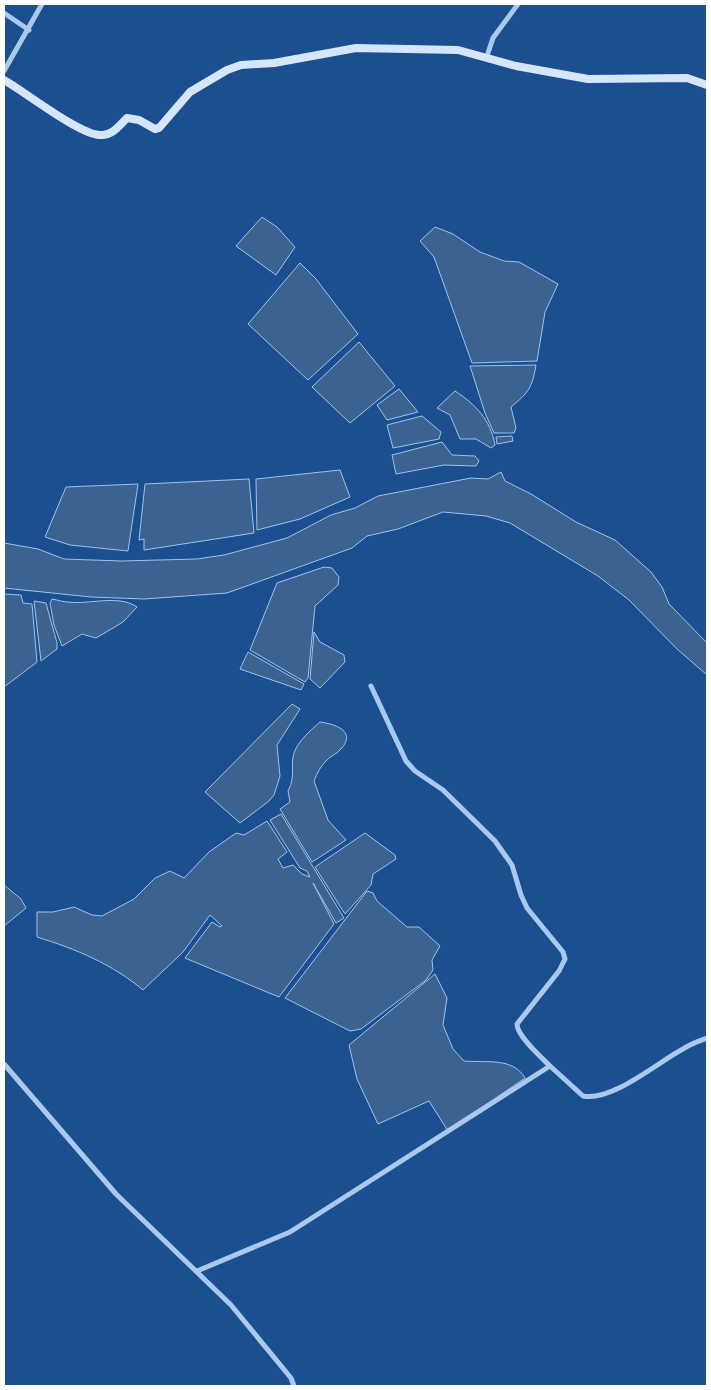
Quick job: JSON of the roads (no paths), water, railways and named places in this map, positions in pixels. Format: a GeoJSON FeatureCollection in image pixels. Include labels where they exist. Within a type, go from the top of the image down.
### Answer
{"type":"FeatureCollection","features":[{"type":"Feature","properties":{"kind":"street"},"geometry":{"type":"LineString","coordinates":[[4,71],[29,30],[42,4]]}},
{"type":"Feature","properties":{"kind":"street"},"geometry":{"type":"LineString","coordinates":[[486,56],[493,38],[518,4]]}},
{"type":"Feature","properties":{"kind":"street"},"geometry":{"type":"LineString","coordinates":[[4,13],[29,30]]}},
{"type":"Feature","properties":{"kind":"street"},"geometry":{"type":"LineString","coordinates":[[4,80],[59,116],[100,136],[111,133],[127,118],[132,118],[155,129],[159,128],[190,92],[218,74],[242,65],[274,63],[356,48],[458,50],[486,56],[516,66],[588,79],[687,78],[707,85]]}},
{"type":"Feature","properties":{"kind":"street"},"geometry":{"type":"LineString","coordinates":[[371,686],[406,760],[415,770],[443,790],[494,841],[512,865],[527,908],[563,952],[565,959],[559,971],[517,1024],[517,1028],[526,1041],[550,1066],[584,1096],[591,1098],[633,1080],[683,1048],[707,1038]]}},
{"type":"Feature","properties":{"kind":"street"},"geometry":{"type":"LineString","coordinates":[[4,1064],[116,1194],[230,1305],[263,1342],[291,1378],[294,1386]]}},
{"type":"Feature","properties":{"kind":"street"},"geometry":{"type":"LineString","coordinates":[[197,1271],[290,1232],[550,1066]]}},
{"type":"Feature","properties":{"kind":"water"},"geometry":{"type":"Polygon","coordinates":[[[262,217],[277,227],[295,247],[276,275],[236,246],[262,217]]]}},
{"type":"Feature","properties":{"kind":"water"},"geometry":{"type":"Polygon","coordinates":[[[435,227],[453,234],[480,252],[504,261],[519,262],[558,284],[545,312],[537,361],[472,363],[434,257],[420,241],[435,227]]]}},
{"type":"Feature","properties":{"kind":"water"},"geometry":{"type":"Polygon","coordinates":[[[300,263],[316,279],[358,334],[308,380],[248,324],[300,263]]]}},
{"type":"Feature","properties":{"kind":"water"},"geometry":{"type":"Polygon","coordinates":[[[359,342],[395,386],[350,423],[312,387],[359,342]]]}},
{"type":"Feature","properties":{"kind":"water"},"geometry":{"type":"Polygon","coordinates":[[[536,365],[529,389],[511,407],[516,428],[514,433],[494,433],[485,413],[470,366],[536,365]]]}},
{"type":"Feature","properties":{"kind":"water"},"geometry":{"type":"Polygon","coordinates":[[[399,389],[418,412],[387,420],[377,405],[399,389]]]}},
{"type":"Feature","properties":{"kind":"water"},"geometry":{"type":"Polygon","coordinates":[[[455,391],[476,407],[486,420],[495,445],[491,448],[476,439],[460,439],[450,415],[437,408],[455,391]]]}},
{"type":"Feature","properties":{"kind":"water"},"geometry":{"type":"Polygon","coordinates":[[[422,416],[441,432],[439,439],[393,448],[387,425],[422,416]]]}},
{"type":"Feature","properties":{"kind":"water"},"geometry":{"type":"Polygon","coordinates":[[[512,436],[513,441],[497,444],[496,437],[512,436]]]}},
{"type":"Feature","properties":{"kind":"water"},"geometry":{"type":"Polygon","coordinates":[[[442,442],[452,455],[475,456],[479,461],[476,466],[444,465],[396,474],[392,455],[442,442]]]}},
{"type":"Feature","properties":{"kind":"water"},"geometry":{"type":"Polygon","coordinates":[[[340,470],[350,497],[300,519],[257,530],[256,479],[340,470]]]}},
{"type":"Feature","properties":{"kind":"water"},"geometry":{"type":"Polygon","coordinates":[[[501,472],[505,481],[531,494],[576,522],[615,540],[651,572],[662,587],[669,604],[707,643],[707,675],[677,649],[629,600],[598,576],[510,523],[486,516],[443,512],[398,529],[367,536],[352,548],[227,593],[144,599],[91,597],[4,588],[4,543],[38,549],[64,559],[121,561],[197,559],[224,555],[287,538],[331,515],[355,508],[378,496],[471,478],[488,479],[501,472]]]}},
{"type":"Feature","properties":{"kind":"water"},"geometry":{"type":"Polygon","coordinates":[[[249,479],[254,533],[144,550],[144,539],[139,540],[145,484],[249,479]]]}},
{"type":"Feature","properties":{"kind":"water"},"geometry":{"type":"Polygon","coordinates":[[[138,484],[128,551],[70,545],[45,537],[66,487],[138,484]]]}},
{"type":"Feature","properties":{"kind":"water"},"geometry":{"type":"Polygon","coordinates":[[[324,567],[332,568],[339,577],[338,585],[315,606],[308,678],[305,682],[250,650],[277,583],[324,567]]]}},
{"type":"Feature","properties":{"kind":"water"},"geometry":{"type":"Polygon","coordinates":[[[4,594],[21,595],[23,603],[32,604],[37,662],[4,687],[4,594]]]}},
{"type":"Feature","properties":{"kind":"water"},"geometry":{"type":"Polygon","coordinates":[[[52,599],[76,603],[112,600],[129,603],[137,607],[123,622],[96,638],[82,634],[62,646],[54,625],[50,603],[52,599]]]}},
{"type":"Feature","properties":{"kind":"water"},"geometry":{"type":"Polygon","coordinates":[[[34,601],[46,603],[57,643],[57,649],[41,661],[34,601]]]}},
{"type":"Feature","properties":{"kind":"water"},"geometry":{"type":"Polygon","coordinates":[[[314,632],[320,642],[344,655],[345,662],[320,688],[310,679],[314,632]]]}},
{"type":"Feature","properties":{"kind":"water"},"geometry":{"type":"Polygon","coordinates":[[[248,652],[304,684],[301,690],[240,669],[248,652]]]}},
{"type":"Feature","properties":{"kind":"water"},"geometry":{"type":"Polygon","coordinates":[[[292,704],[300,709],[277,745],[280,776],[274,795],[240,823],[205,792],[292,704]]]}},
{"type":"Feature","properties":{"kind":"water"},"geometry":{"type":"Polygon","coordinates":[[[320,722],[337,727],[347,737],[341,749],[322,766],[314,781],[328,820],[346,840],[312,862],[280,809],[290,802],[288,791],[292,781],[294,753],[298,744],[320,722]]]}},
{"type":"Feature","properties":{"kind":"water"},"geometry":{"type":"Polygon","coordinates":[[[281,814],[344,918],[336,923],[313,883],[334,924],[279,997],[185,958],[212,922],[220,927],[222,926],[210,915],[183,952],[143,990],[119,972],[93,958],[37,937],[37,912],[53,912],[74,907],[92,915],[102,916],[134,899],[155,878],[170,871],[184,878],[209,852],[236,833],[244,835],[267,821],[287,852],[278,859],[283,868],[293,865],[302,874],[310,877],[307,871],[300,868],[270,820],[281,814]]]}},
{"type":"Feature","properties":{"kind":"water"},"geometry":{"type":"Polygon","coordinates":[[[365,833],[395,855],[396,859],[373,874],[371,885],[345,914],[315,867],[365,833]]]}},
{"type":"Feature","properties":{"kind":"water"},"geometry":{"type":"Polygon","coordinates":[[[4,885],[21,899],[26,908],[4,926],[4,885]]]}},
{"type":"Feature","properties":{"kind":"water"},"geometry":{"type":"Polygon","coordinates":[[[367,891],[373,893],[377,901],[407,927],[419,927],[440,946],[432,960],[433,970],[426,980],[361,1029],[350,1031],[285,998],[367,891]]]}},
{"type":"Feature","properties":{"kind":"water"},"geometry":{"type":"Polygon","coordinates":[[[435,974],[447,998],[443,1025],[453,1049],[464,1061],[506,1064],[520,1071],[525,1078],[448,1131],[429,1101],[378,1124],[357,1079],[349,1045],[435,974]]]}}]}
